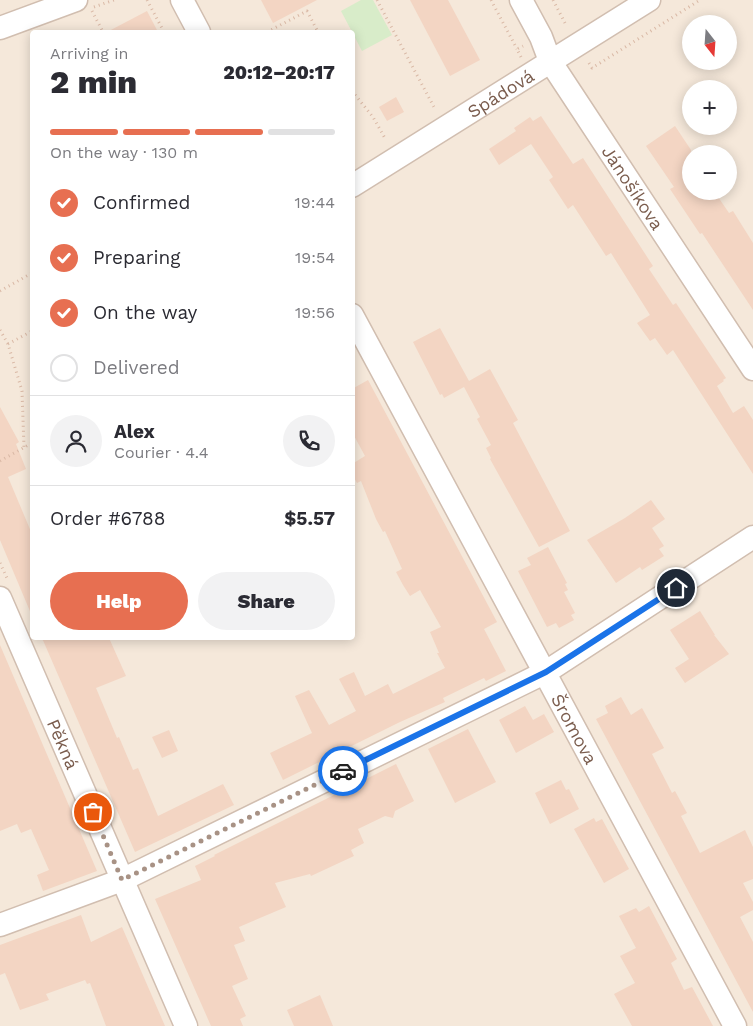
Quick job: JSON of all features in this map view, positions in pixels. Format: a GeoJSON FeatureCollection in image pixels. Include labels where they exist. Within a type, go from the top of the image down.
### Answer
{"type":"FeatureCollection","features":[{"type":"Feature","properties":{"kind":"street"},"geometry":{"type":"LineString","coordinates":[[182,0],[198,30]]}},
{"type":"Feature","properties":{"kind":"street","name":"Jánošíkova"},"geometry":{"type":"LineString","coordinates":[[521,0],[541,36],[550,62],[753,369]]}},
{"type":"Feature","properties":{"kind":"street","name":"Spádová"},"geometry":{"type":"LineString","coordinates":[[355,184],[649,0]]}},
{"type":"Feature","properties":{"kind":"street"},"geometry":{"type":"LineString","coordinates":[[0,28],[83,4]]}},
{"type":"Feature","properties":{"kind":"street","name":"Šromova"},"geometry":{"type":"LineString","coordinates":[[355,325],[546,672],[735,1026]]}},
{"type":"Feature","properties":{"kind":"street"},"geometry":{"type":"LineString","coordinates":[[0,926],[122,880],[546,672],[753,537]]}},
{"type":"Feature","properties":{"kind":"street","name":"Pěkná"},"geometry":{"type":"LineString","coordinates":[[0,598],[186,1026]]}},
{"type":"Feature","properties":{"kind":"path"},"geometry":{"type":"LineString","coordinates":[[147,0],[163,30]]}},
{"type":"Feature","properties":{"kind":"path"},"geometry":{"type":"LineString","coordinates":[[377,0],[445,128]]}},
{"type":"Feature","properties":{"kind":"path"},"geometry":{"type":"LineString","coordinates":[[491,0],[517,49]]}},
{"type":"Feature","properties":{"kind":"path"},"geometry":{"type":"LineString","coordinates":[[553,0],[565,24]]}},
{"type":"Feature","properties":{"kind":"path"},"geometry":{"type":"LineString","coordinates":[[83,4],[102,30]]}},
{"type":"Feature","properties":{"kind":"path"},"geometry":{"type":"LineString","coordinates":[[270,30],[307,12],[317,30]]}},
{"type":"Feature","properties":{"kind":"path"},"geometry":{"type":"LineString","coordinates":[[355,95],[373,117],[388,143]]}},
{"type":"Feature","properties":{"kind":"path"},"geometry":{"type":"LineString","coordinates":[[0,291],[30,274]]}},
{"type":"Feature","properties":{"kind":"path"},"geometry":{"type":"LineString","coordinates":[[0,330],[8,344],[22,391],[24,448]]}},
{"type":"Feature","properties":{"kind":"path"},"geometry":{"type":"LineString","coordinates":[[8,344],[30,332]]}},
{"type":"Feature","properties":{"kind":"path"},"geometry":{"type":"LineString","coordinates":[[0,461],[30,444]]}},
{"type":"Feature","properties":{"kind":"shaded area"},"geometry":{"type":"Polygon","coordinates":[[[0,0],[753,0],[753,1026],[0,1026],[0,0]]]}},
{"type":"Feature","properties":{"kind":"green space"},"geometry":{"type":"Polygon","coordinates":[[[361,0],[373,0],[392,35],[362,51],[355,38],[355,30],[351,30],[341,11],[361,0]]]}},
{"type":"Feature","properties":{"kind":"building"},"geometry":{"type":"Polygon","coordinates":[[[261,0],[317,0],[273,23],[261,0]]]}},
{"type":"Feature","properties":{"kind":"building"},"geometry":{"type":"Polygon","coordinates":[[[410,0],[448,0],[480,60],[450,76],[410,0]]]}},
{"type":"Feature","properties":{"kind":"building"},"geometry":{"type":"Polygon","coordinates":[[[147,11],[157,30],[111,30],[147,11]]]}},
{"type":"Feature","properties":{"kind":"building"},"geometry":{"type":"Polygon","coordinates":[[[396,97],[404,112],[387,121],[379,107],[396,97]]]}},
{"type":"Feature","properties":{"kind":"building"},"geometry":{"type":"Polygon","coordinates":[[[541,116],[573,164],[583,158],[653,266],[649,269],[673,305],[676,303],[726,378],[717,386],[733,413],[744,406],[753,420],[753,474],[673,350],[667,355],[655,338],[650,341],[637,323],[650,315],[611,253],[606,256],[573,205],[568,209],[549,180],[553,177],[531,144],[499,165],[489,149],[516,131],[514,128],[530,117],[533,121],[541,116]]]}},
{"type":"Feature","properties":{"kind":"building"},"geometry":{"type":"Polygon","coordinates":[[[675,126],[688,145],[682,145],[682,200],[720,200],[729,213],[733,211],[753,243],[753,310],[670,189],[674,187],[646,146],[675,126]]]}},
{"type":"Feature","properties":{"kind":"building"},"geometry":{"type":"Polygon","coordinates":[[[440,328],[469,381],[490,369],[518,420],[513,423],[570,531],[539,547],[490,459],[486,448],[491,445],[477,419],[480,417],[464,387],[444,398],[442,394],[440,395],[413,342],[440,328]]]}},
{"type":"Feature","properties":{"kind":"building"},"geometry":{"type":"Polygon","coordinates":[[[368,380],[497,622],[484,629],[506,671],[486,681],[484,678],[443,698],[445,702],[400,722],[283,780],[270,753],[312,733],[295,696],[309,690],[329,725],[356,711],[339,679],[347,675],[354,672],[365,696],[388,684],[393,694],[445,668],[437,653],[439,653],[430,632],[441,627],[420,590],[410,596],[403,585],[396,572],[402,569],[385,531],[383,532],[376,519],[361,481],[357,483],[355,479],[355,462],[365,456],[355,438],[355,387],[368,380]]]}},
{"type":"Feature","properties":{"kind":"building"},"geometry":{"type":"Polygon","coordinates":[[[0,407],[19,442],[16,444],[26,469],[8,477],[30,529],[30,611],[0,540],[0,407]]]}},
{"type":"Feature","properties":{"kind":"building"},"geometry":{"type":"Polygon","coordinates":[[[651,500],[665,519],[652,528],[664,546],[659,549],[664,556],[642,570],[640,567],[616,583],[587,540],[651,500]]]}},
{"type":"Feature","properties":{"kind":"building"},"geometry":{"type":"Polygon","coordinates":[[[548,547],[567,583],[565,584],[568,590],[564,592],[575,613],[571,615],[574,620],[559,628],[556,623],[547,627],[518,571],[531,565],[527,558],[548,547]]]}},
{"type":"Feature","properties":{"kind":"building"},"geometry":{"type":"Polygon","coordinates":[[[700,611],[714,635],[729,654],[685,683],[675,668],[689,659],[670,630],[700,611]]]}},
{"type":"Feature","properties":{"kind":"building"},"geometry":{"type":"Polygon","coordinates":[[[43,640],[110,640],[126,676],[96,688],[133,770],[138,768],[158,816],[223,784],[234,805],[135,852],[43,640]]]}},
{"type":"Feature","properties":{"kind":"building"},"geometry":{"type":"Polygon","coordinates":[[[0,645],[97,871],[43,891],[37,875],[49,870],[31,829],[21,833],[17,824],[0,831],[0,645]]]}},
{"type":"Feature","properties":{"kind":"building"},"geometry":{"type":"Polygon","coordinates":[[[621,697],[631,715],[642,708],[664,748],[652,754],[672,793],[675,791],[687,813],[681,816],[700,853],[745,830],[753,847],[753,879],[743,883],[753,902],[753,910],[740,917],[753,942],[753,1012],[596,719],[608,713],[605,706],[621,697]]]}},
{"type":"Feature","properties":{"kind":"building"},"geometry":{"type":"Polygon","coordinates":[[[525,706],[533,720],[544,714],[554,732],[516,753],[499,720],[525,706]]]}},
{"type":"Feature","properties":{"kind":"building"},"geometry":{"type":"Polygon","coordinates":[[[468,729],[496,782],[455,803],[428,749],[468,729]]]}},
{"type":"Feature","properties":{"kind":"building"},"geometry":{"type":"Polygon","coordinates":[[[169,730],[178,751],[162,758],[152,737],[169,730]]]}},
{"type":"Feature","properties":{"kind":"building"},"geometry":{"type":"Polygon","coordinates":[[[396,764],[414,801],[395,811],[393,818],[385,816],[358,829],[364,843],[351,850],[354,856],[311,876],[310,874],[275,883],[286,907],[239,927],[245,941],[234,945],[248,979],[232,986],[246,1016],[240,1019],[243,1026],[211,1026],[155,899],[201,880],[195,866],[214,855],[396,764]]]}},
{"type":"Feature","properties":{"kind":"building"},"geometry":{"type":"Polygon","coordinates":[[[561,780],[566,790],[569,789],[579,809],[550,824],[535,793],[561,780]]]}},
{"type":"Feature","properties":{"kind":"building"},"geometry":{"type":"Polygon","coordinates":[[[594,818],[596,822],[602,819],[629,869],[604,883],[574,829],[594,818]]]}},
{"type":"Feature","properties":{"kind":"building"},"geometry":{"type":"Polygon","coordinates":[[[649,906],[677,959],[671,963],[684,990],[692,987],[713,1026],[632,1026],[614,994],[635,983],[620,956],[636,948],[619,916],[636,908],[639,912],[649,906]]]}},
{"type":"Feature","properties":{"kind":"building"},"geometry":{"type":"Polygon","coordinates":[[[81,915],[91,942],[122,927],[165,1026],[106,1026],[90,983],[87,984],[85,980],[46,994],[49,1000],[20,1010],[5,973],[0,975],[0,945],[81,915]]]}},
{"type":"Feature","properties":{"kind":"building"},"geometry":{"type":"Polygon","coordinates":[[[320,995],[333,1026],[294,1026],[287,1010],[320,995]]]}},
{"type":"Feature","properties":{"kind":"way so far"},"geometry":{"type":"LineString","coordinates":[[93,812],[122,880],[343,771]]}},
{"type":"Feature","properties":{"kind":"route"},"geometry":{"type":"LineString","coordinates":[[343,771],[546,672],[676,588]]}}]}
